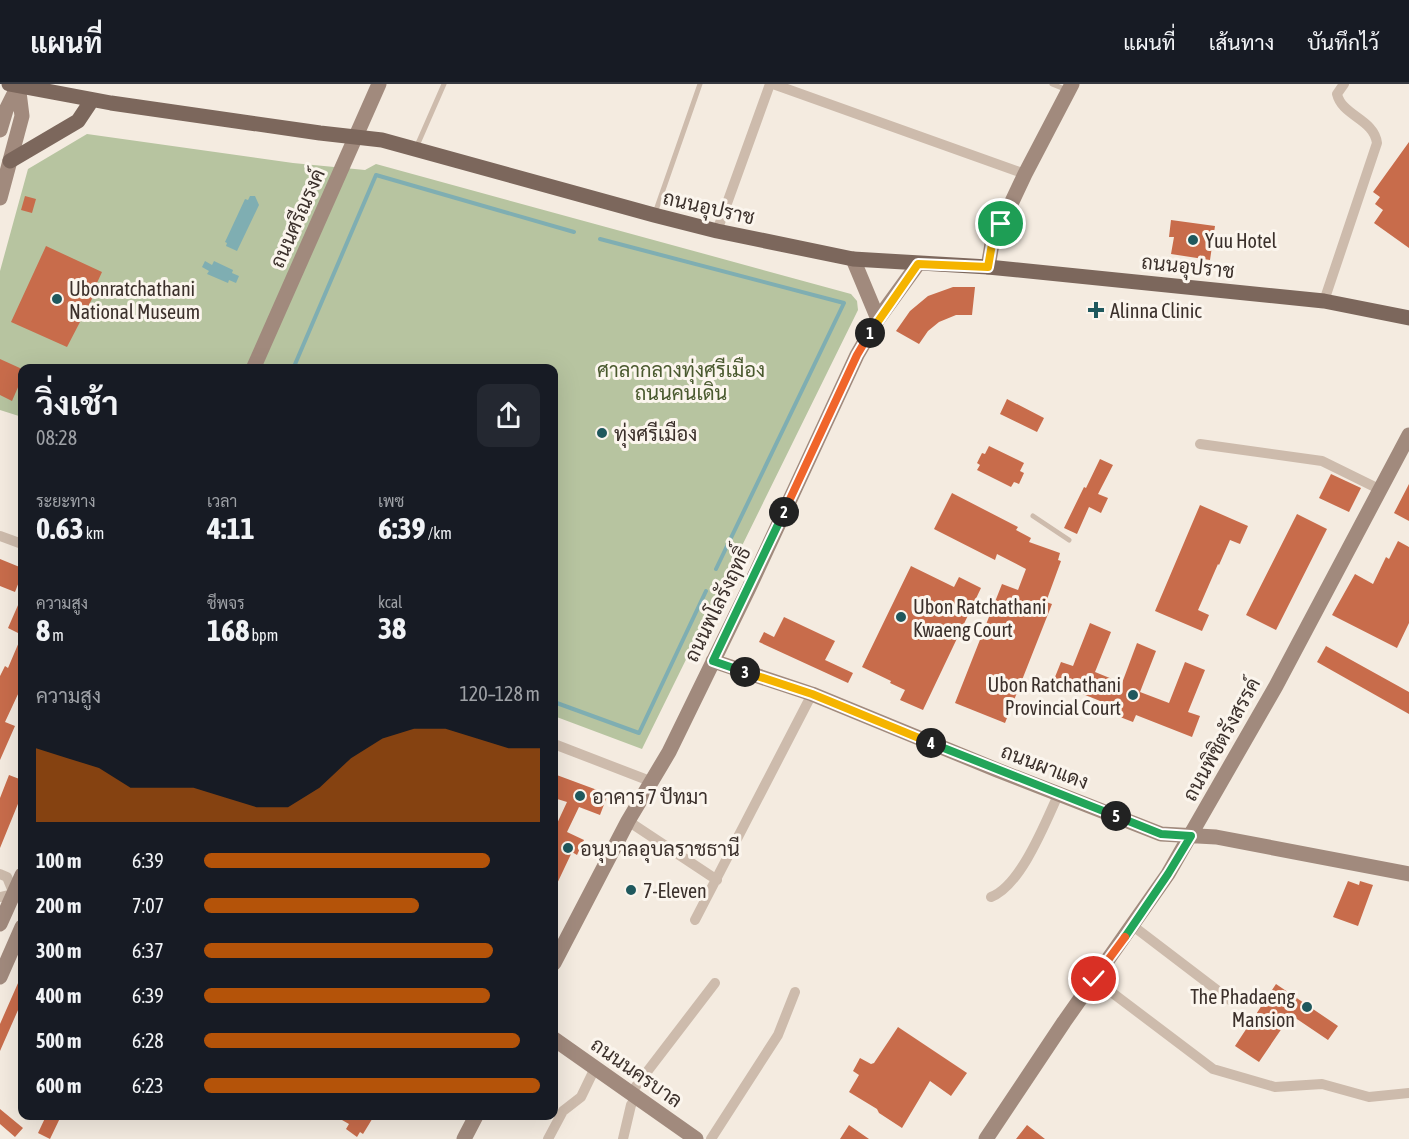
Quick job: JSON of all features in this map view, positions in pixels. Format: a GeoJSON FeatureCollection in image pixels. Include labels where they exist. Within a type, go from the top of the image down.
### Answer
{"type":"FeatureCollection","features":[{"type":"Feature","properties":{"kind":"main road","name":"ถนนอุปราช"},"geometry":{"type":"LineString","coordinates":[[15,85],[92,100],[320,134],[377,139],[717,231],[853,259],[988,267],[1324,301],[1409,318]]}},
{"type":"Feature","properties":{"kind":"main road"},"geometry":{"type":"LineString","coordinates":[[10,160],[78,121],[92,100]]}},
{"type":"Feature","properties":{"kind":"street","name":"ถนนศรีณรงค์"},"geometry":{"type":"LineString","coordinates":[[255,364],[379,84]]}},
{"type":"Feature","properties":{"kind":"street"},"geometry":{"type":"LineString","coordinates":[[717,231],[772,84],[1025,174]]}},
{"type":"Feature","properties":{"kind":"street"},"geometry":{"type":"LineString","coordinates":[[1324,301],[1377,143],[1375,133],[1338,98],[1337,94],[1344,84]]}},
{"type":"Feature","properties":{"kind":"street"},"geometry":{"type":"LineString","coordinates":[[0,130],[15,85]]}},
{"type":"Feature","properties":{"kind":"street"},"geometry":{"type":"LineString","coordinates":[[0,198],[22,116],[15,85]]}},
{"type":"Feature","properties":{"kind":"street"},"geometry":{"type":"LineString","coordinates":[[988,267],[992,244],[1070,88]]}},
{"type":"Feature","properties":{"kind":"street"},"geometry":{"type":"LineString","coordinates":[[853,259],[878,319]]}},
{"type":"Feature","properties":{"kind":"street","name":"ถนนพโลรังฤทธิ์"},"geometry":{"type":"LineString","coordinates":[[558,955],[627,821],[669,752],[857,355],[878,319],[918,264]]}},
{"type":"Feature","properties":{"kind":"street","name":"ถนนพิชิตรังสรรค์"},"geometry":{"type":"LineString","coordinates":[[986,1139],[1094,979],[1133,926],[1191,836],[1276,686],[1409,435]]}},
{"type":"Feature","properties":{"kind":"street"},"geometry":{"type":"LineString","coordinates":[[1200,444],[1322,461],[1381,490]]}},
{"type":"Feature","properties":{"kind":"street"},"geometry":{"type":"LineString","coordinates":[[0,536],[18,543]]}},
{"type":"Feature","properties":{"kind":"street","name":"ถนนผาแดง"},"geometry":{"type":"LineString","coordinates":[[713,661],[812,694],[1161,834],[1216,837],[1409,874]]}},
{"type":"Feature","properties":{"kind":"street"},"geometry":{"type":"LineString","coordinates":[[695,920],[812,694]]}},
{"type":"Feature","properties":{"kind":"street"},"geometry":{"type":"LineString","coordinates":[[558,746],[650,781]]}},
{"type":"Feature","properties":{"kind":"street"},"geometry":{"type":"LineString","coordinates":[[991,897],[1004,890],[1027,860],[1059,794]]}},
{"type":"Feature","properties":{"kind":"street"},"geometry":{"type":"LineString","coordinates":[[627,821],[717,879]]}},
{"type":"Feature","properties":{"kind":"street"},"geometry":{"type":"LineString","coordinates":[[0,874],[7,877],[12,896],[0,924]]}},
{"type":"Feature","properties":{"kind":"street"},"geometry":{"type":"LineString","coordinates":[[1133,926],[1230,1000]]}},
{"type":"Feature","properties":{"kind":"street"},"geometry":{"type":"LineString","coordinates":[[0,977],[18,936]]}},
{"type":"Feature","properties":{"kind":"street"},"geometry":{"type":"LineString","coordinates":[[1094,979],[1213,1069],[1275,1087],[1322,1084],[1369,1097],[1409,1093]]}},
{"type":"Feature","properties":{"kind":"street"},"geometry":{"type":"LineString","coordinates":[[623,1139],[633,1096],[715,983]]}},
{"type":"Feature","properties":{"kind":"street"},"geometry":{"type":"LineString","coordinates":[[711,1139],[778,1035],[795,992]]}},
{"type":"Feature","properties":{"kind":"street","name":"ถนนนครบาล"},"geometry":{"type":"LineString","coordinates":[[558,1043],[696,1139]]}},
{"type":"Feature","properties":{"kind":"street"},"geometry":{"type":"LineString","coordinates":[[548,1139],[563,1111],[581,1097],[595,1068]]}},
{"type":"Feature","properties":{"kind":"street"},"geometry":{"type":"LineString","coordinates":[[464,1139],[474,1120]]}},
{"type":"Feature","properties":{"kind":"lane"},"geometry":{"type":"LineString","coordinates":[[417,148],[444,84]]}},
{"type":"Feature","properties":{"kind":"lane"},"geometry":{"type":"LineString","coordinates":[[654,215],[700,84]]}},
{"type":"Feature","properties":{"kind":"lane"},"geometry":{"type":"LineString","coordinates":[[1052,84],[1070,88]]}},
{"type":"Feature","properties":{"kind":"lane"},"geometry":{"type":"LineString","coordinates":[[1033,516],[1069,540]]}},
{"type":"Feature","properties":{"kind":"green space","name":"ศาลากลางทุ่งศรีเมือง ถนนคนเดิน"},"geometry":{"type":"Polygon","coordinates":[[[87,134],[293,163],[365,170],[376,164],[851,294],[857,301],[858,310],[642,749],[558,718],[558,364],[18,364],[18,416],[0,410],[0,271],[28,169],[87,134]]]}},
{"type":"Feature","properties":{"kind":"water"},"geometry":{"type":"Polygon","coordinates":[[[250,196],[255,196],[259,205],[237,251],[226,246],[225,242],[245,199],[248,200],[250,196]]]}},
{"type":"Feature","properties":{"kind":"water"},"geometry":{"type":"Polygon","coordinates":[[[205,261],[212,265],[214,261],[233,270],[232,273],[239,276],[236,283],[229,280],[228,283],[207,274],[209,271],[202,267],[205,261]]]}},
{"type":"Feature","properties":{"kind":"building"},"geometry":{"type":"Polygon","coordinates":[[[1409,142],[1409,248],[1374,223],[1383,210],[1375,204],[1380,197],[1373,192],[1409,142]]]}},
{"type":"Feature","properties":{"kind":"building"},"geometry":{"type":"Polygon","coordinates":[[[25,196],[36,199],[32,213],[21,210],[25,196]]]}},
{"type":"Feature","properties":{"kind":"building"},"geometry":{"type":"Polygon","coordinates":[[[1171,220],[1215,226],[1210,260],[1171,254],[1174,237],[1169,237],[1171,220]]]}},
{"type":"Feature","properties":{"kind":"building"},"geometry":{"type":"Polygon","coordinates":[[[46,246],[102,272],[91,296],[93,297],[67,347],[11,322],[46,246]]]}},
{"type":"Feature","properties":{"kind":"building"},"geometry":{"type":"Polygon","coordinates":[[[953,287],[975,287],[972,315],[956,315],[939,322],[928,331],[919,344],[896,331],[910,311],[928,296],[953,287]]]}},
{"type":"Feature","properties":{"kind":"building"},"geometry":{"type":"Polygon","coordinates":[[[0,359],[18,367],[18,387],[12,401],[0,395],[0,359]]]}},
{"type":"Feature","properties":{"kind":"building"},"geometry":{"type":"Polygon","coordinates":[[[1007,399],[1044,418],[1037,432],[1000,414],[1007,399]]]}},
{"type":"Feature","properties":{"kind":"building"},"geometry":{"type":"Polygon","coordinates":[[[989,446],[1024,463],[1020,471],[1024,473],[1019,484],[1014,482],[1011,487],[977,470],[980,465],[977,463],[982,453],[985,454],[989,446]]]}},
{"type":"Feature","properties":{"kind":"building"},"geometry":{"type":"Polygon","coordinates":[[[1100,459],[1113,465],[1098,494],[1108,498],[1101,513],[1089,507],[1077,534],[1064,528],[1100,459]]]}},
{"type":"Feature","properties":{"kind":"building"},"geometry":{"type":"Polygon","coordinates":[[[1331,474],[1361,488],[1349,512],[1319,498],[1331,474]]]}},
{"type":"Feature","properties":{"kind":"building"},"geometry":{"type":"Polygon","coordinates":[[[1409,484],[1409,521],[1394,513],[1409,484]]]}},
{"type":"Feature","properties":{"kind":"building"},"geometry":{"type":"Polygon","coordinates":[[[952,493],[1018,527],[1016,530],[1031,538],[1029,542],[1060,553],[1058,560],[1061,561],[1046,602],[1052,604],[1005,723],[955,703],[1002,584],[1018,590],[1026,569],[997,554],[995,560],[934,529],[952,493]]]}},
{"type":"Feature","properties":{"kind":"building"},"geometry":{"type":"Polygon","coordinates":[[[1200,505],[1248,526],[1240,544],[1230,540],[1218,564],[1198,610],[1209,615],[1202,631],[1155,611],[1200,505]]]}},
{"type":"Feature","properties":{"kind":"building"},"geometry":{"type":"Polygon","coordinates":[[[1297,514],[1327,529],[1276,630],[1246,615],[1297,514]]]}},
{"type":"Feature","properties":{"kind":"building"},"geometry":{"type":"Polygon","coordinates":[[[1398,541],[1409,547],[1409,623],[1397,648],[1332,615],[1355,574],[1373,584],[1386,557],[1389,559],[1398,541]]]}},
{"type":"Feature","properties":{"kind":"building"},"geometry":{"type":"Polygon","coordinates":[[[0,559],[18,566],[18,584],[15,592],[0,586],[0,559]]]}},
{"type":"Feature","properties":{"kind":"building"},"geometry":{"type":"Polygon","coordinates":[[[911,566],[954,587],[959,577],[981,588],[923,710],[900,700],[905,690],[862,667],[911,566]]]}},
{"type":"Feature","properties":{"kind":"building"},"geometry":{"type":"Polygon","coordinates":[[[18,605],[18,633],[8,628],[18,605]]]}},
{"type":"Feature","properties":{"kind":"building"},"geometry":{"type":"Polygon","coordinates":[[[784,617],[835,641],[825,660],[853,673],[848,683],[759,642],[764,632],[774,637],[784,617]]]}},
{"type":"Feature","properties":{"kind":"building","name":"Ubon Ratchathani Provincial Court"},"geometry":{"type":"Polygon","coordinates":[[[1090,623],[1111,632],[1095,672],[1122,683],[1137,643],[1156,651],[1140,692],[1169,703],[1185,662],[1205,670],[1188,712],[1200,716],[1192,737],[1136,715],[1133,722],[1107,712],[1110,705],[1053,682],[1061,662],[1073,666],[1090,623]]]}},
{"type":"Feature","properties":{"kind":"building"},"geometry":{"type":"Polygon","coordinates":[[[18,644],[18,694],[5,722],[15,726],[0,760],[0,676],[5,666],[8,668],[18,644]]]}},
{"type":"Feature","properties":{"kind":"building"},"geometry":{"type":"Polygon","coordinates":[[[1326,646],[1409,692],[1409,714],[1317,662],[1326,646]]]}},
{"type":"Feature","properties":{"kind":"building"},"geometry":{"type":"Polygon","coordinates":[[[9,775],[18,778],[18,804],[0,848],[0,798],[9,775]]]}},
{"type":"Feature","properties":{"kind":"building"},"geometry":{"type":"Polygon","coordinates":[[[558,775],[608,794],[600,815],[579,807],[567,832],[584,840],[577,855],[572,852],[558,882],[558,821],[567,802],[558,799],[558,775]]]}},
{"type":"Feature","properties":{"kind":"building"},"geometry":{"type":"Polygon","coordinates":[[[1348,881],[1359,885],[1360,881],[1373,885],[1358,926],[1333,917],[1348,881]]]}},
{"type":"Feature","properties":{"kind":"building"},"geometry":{"type":"Polygon","coordinates":[[[18,983],[18,1010],[0,1051],[0,1024],[18,983]]]}},
{"type":"Feature","properties":{"kind":"building"},"geometry":{"type":"Polygon","coordinates":[[[1276,984],[1338,1026],[1328,1040],[1291,1015],[1259,1062],[1235,1046],[1276,984]]]}},
{"type":"Feature","properties":{"kind":"building"},"geometry":{"type":"Polygon","coordinates":[[[898,1027],[967,1073],[951,1096],[930,1081],[902,1128],[849,1092],[859,1075],[853,1071],[860,1058],[871,1064],[874,1063],[898,1027]]]}},
{"type":"Feature","properties":{"kind":"building"},"geometry":{"type":"Polygon","coordinates":[[[0,1109],[23,1128],[15,1137],[0,1124],[0,1109]]]}},
{"type":"Feature","properties":{"kind":"building"},"geometry":{"type":"Polygon","coordinates":[[[44,1120],[59,1120],[50,1139],[38,1133],[44,1120]]]}},
{"type":"Feature","properties":{"kind":"building"},"geometry":{"type":"Polygon","coordinates":[[[342,1120],[372,1120],[363,1134],[360,1132],[357,1137],[346,1129],[349,1124],[342,1120]]]}},
{"type":"Feature","properties":{"kind":"building"},"geometry":{"type":"Polygon","coordinates":[[[849,1125],[869,1139],[840,1139],[849,1125]]]}},
{"type":"Feature","properties":{"kind":"building"},"geometry":{"type":"Polygon","coordinates":[[[1027,1125],[1045,1139],[1016,1139],[1027,1125]]]}},
{"type":"Feature","properties":{"kind":"waterway"},"geometry":{"type":"LineString","coordinates":[[295,364],[376,175],[574,232]]}},
{"type":"Feature","properties":{"kind":"waterway"},"geometry":{"type":"LineString","coordinates":[[600,239],[844,303],[716,569]]}},
{"type":"Feature","properties":{"kind":"waterway"},"geometry":{"type":"LineString","coordinates":[[558,703],[639,733],[706,591]]}},
{"type":"Feature","properties":{"kind":"place","name":"Yuu Hotel"},"geometry":{"type":"Point","coordinates":[1193,240]}},
{"type":"Feature","properties":{"kind":"place","name":"Ubonratchathani National Museum"},"geometry":{"type":"Point","coordinates":[57,299]}},
{"type":"Feature","properties":{"kind":"place","name":"Alinna Clinic"},"geometry":{"type":"Point","coordinates":[1096,310]}},
{"type":"Feature","properties":{"kind":"place","name":"ทุ่งศรีเมือง"},"geometry":{"type":"Point","coordinates":[602,433]}},
{"type":"Feature","properties":{"kind":"place","name":"Ubon Ratchathani Kwaeng Court"},"geometry":{"type":"Point","coordinates":[901,617]}},
{"type":"Feature","properties":{"kind":"place","name":"Ubon Ratchathani Provincial Court"},"geometry":{"type":"Point","coordinates":[1133,695]}},
{"type":"Feature","properties":{"kind":"place","name":"อาคาร 7 ปัทมา"},"geometry":{"type":"Point","coordinates":[580,796]}},
{"type":"Feature","properties":{"kind":"place","name":"อนุบาลอุบลราชธานี"},"geometry":{"type":"Point","coordinates":[568,848]}},
{"type":"Feature","properties":{"kind":"place","name":"7-Eleven"},"geometry":{"type":"Point","coordinates":[631,890]}},
{"type":"Feature","properties":{"kind":"place","name":"The Phadaeng Mansion"},"geometry":{"type":"Point","coordinates":[1307,1007]}},
{"type":"Feature","properties":{"kind":"route"},"geometry":{"type":"LineString","coordinates":[[1001,224],[992,244],[988,267],[918,264],[878,319],[857,355],[713,661],[812,694],[1161,834],[1191,836],[1133,926],[1094,979]]}}]}
